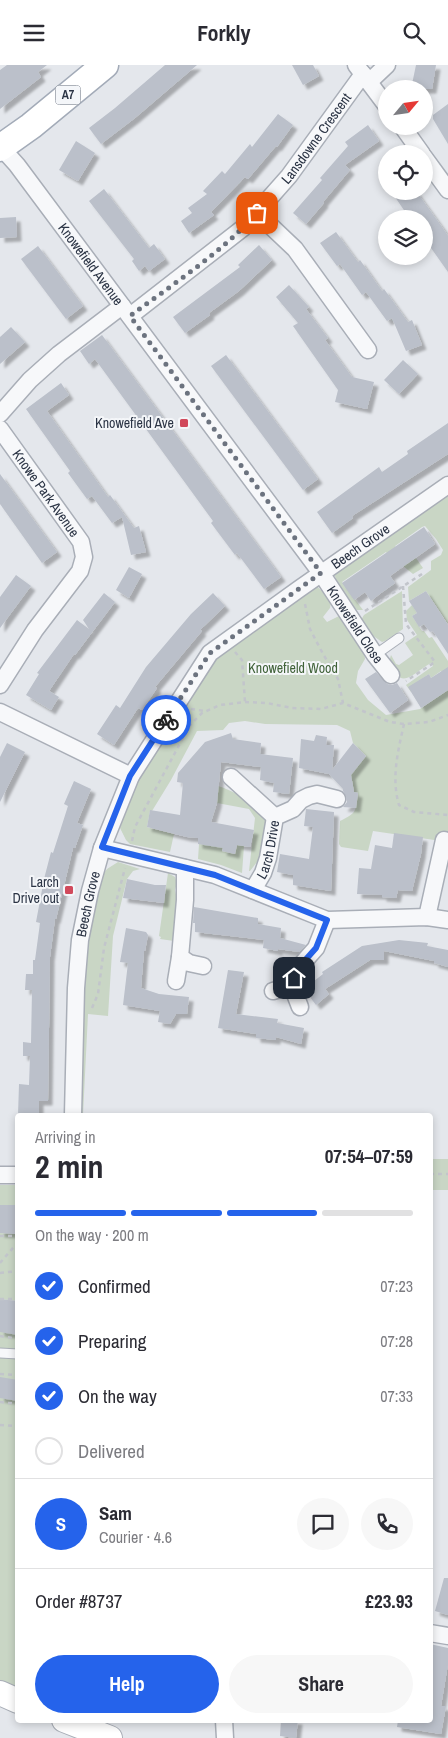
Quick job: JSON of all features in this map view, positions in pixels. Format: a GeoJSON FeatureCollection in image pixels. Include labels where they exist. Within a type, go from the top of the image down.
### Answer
{"type":"FeatureCollection","features":[{"type":"Feature","properties":{"kind":"main road","name":"A7"},"geometry":{"type":"LineString","coordinates":[[0,147],[31,126],[105,65]]}},
{"type":"Feature","properties":{"kind":"main road"},"geometry":{"type":"LineString","coordinates":[[0,1693],[15,1700]]}},
{"type":"Feature","properties":{"kind":"main road"},"geometry":{"type":"LineString","coordinates":[[77,1723],[110,1738]]}},
{"type":"Feature","properties":{"kind":"street","name":"Lansdowne Crescent"},"geometry":{"type":"LineString","coordinates":[[0,414],[30,380],[59,354],[217,250],[243,228],[289,176],[363,74],[387,65]]}},
{"type":"Feature","properties":{"kind":"street"},"geometry":{"type":"LineString","coordinates":[[363,74],[378,94]]}},
{"type":"Feature","properties":{"kind":"street","name":"Knowefield Avenue"},"geometry":{"type":"LineString","coordinates":[[0,147],[17,165],[321,573]]}},
{"type":"Feature","properties":{"kind":"street"},"geometry":{"type":"LineString","coordinates":[[433,169],[448,190]]}},
{"type":"Feature","properties":{"kind":"street"},"geometry":{"type":"LineString","coordinates":[[257,213],[294,249],[368,349]]}},
{"type":"Feature","properties":{"kind":"street","name":"Knowe Park Avenue"},"geometry":{"type":"LineString","coordinates":[[0,429],[81,542],[84,557],[80,571],[35,630],[0,685]]}},
{"type":"Feature","properties":{"kind":"street","name":"Beech Grove"},"geometry":{"type":"LineString","coordinates":[[73,1113],[76,988],[80,940],[90,891],[102,847],[130,776],[210,653],[448,485]]}},
{"type":"Feature","properties":{"kind":"street","name":"Knowefield Close"},"geometry":{"type":"LineString","coordinates":[[321,573],[375,655],[391,675]]}},
{"type":"Feature","properties":{"kind":"street"},"geometry":{"type":"LineString","coordinates":[[0,712],[130,776]]}},
{"type":"Feature","properties":{"kind":"street"},"geometry":{"type":"LineString","coordinates":[[231,777],[275,817]]}},
{"type":"Feature","properties":{"kind":"street","name":"Larch Drive"},"geometry":{"type":"LineString","coordinates":[[253,890],[264,873],[275,817],[293,809],[301,800],[309,796],[317,794],[337,799]]}},
{"type":"Feature","properties":{"kind":"street"},"geometry":{"type":"LineString","coordinates":[[427,917],[444,840]]}},
{"type":"Feature","properties":{"kind":"street","name":"Larch Drive"},"geometry":{"type":"LineString","coordinates":[[102,847],[215,875],[327,920],[427,917],[448,920]]}},
{"type":"Feature","properties":{"kind":"street"},"geometry":{"type":"LineString","coordinates":[[176,981],[185,900],[185,868]]}},
{"type":"Feature","properties":{"kind":"street"},"geometry":{"type":"LineString","coordinates":[[300,1007],[295,994],[280,989],[316,948],[327,920]]}},
{"type":"Feature","properties":{"kind":"street"},"geometry":{"type":"LineString","coordinates":[[180,957],[189,963],[204,967]]}},
{"type":"Feature","properties":{"kind":"street"},"geometry":{"type":"LineString","coordinates":[[0,1175],[15,1175]]}},
{"type":"Feature","properties":{"kind":"street"},"geometry":{"type":"LineString","coordinates":[[433,1634],[448,1636]]}},
{"type":"Feature","properties":{"kind":"street"},"geometry":{"type":"LineString","coordinates":[[224,1723],[225,1738]]}},
{"type":"Feature","properties":{"kind":"lane"},"geometry":{"type":"LineString","coordinates":[[375,655],[399,638]]}},
{"type":"Feature","properties":{"kind":"lane"},"geometry":{"type":"LineString","coordinates":[[0,1353],[15,1354]]}},
{"type":"Feature","properties":{"kind":"path"},"geometry":{"type":"LineString","coordinates":[[352,620],[425,572]]}},
{"type":"Feature","properties":{"kind":"path"},"geometry":{"type":"LineString","coordinates":[[391,675],[396,680],[408,681],[435,662],[406,624],[403,586]]}},
{"type":"Feature","properties":{"kind":"path"},"geometry":{"type":"LineString","coordinates":[[299,589],[306,605],[310,629],[322,654],[338,679],[343,703]]}},
{"type":"Feature","properties":{"kind":"path"},"geometry":{"type":"LineString","coordinates":[[225,642],[242,660],[245,702]]}},
{"type":"Feature","properties":{"kind":"path"},"geometry":{"type":"LineString","coordinates":[[75,1020],[91,1009],[98,994],[104,948],[135,827],[190,725],[206,711],[220,705],[245,702],[267,703],[292,708],[321,709],[343,703],[390,722],[404,724],[429,722],[448,715]]}},
{"type":"Feature","properties":{"kind":"path"},"geometry":{"type":"LineString","coordinates":[[404,724],[397,757],[394,790],[399,805],[414,812],[448,815]]}},
{"type":"Feature","properties":{"kind":"path"},"geometry":{"type":"LineString","coordinates":[[433,1174],[448,1174]]}},
{"type":"Feature","properties":{"kind":"path"},"geometry":{"type":"LineString","coordinates":[[0,1236],[15,1236]]}},
{"type":"Feature","properties":{"kind":"path"},"geometry":{"type":"LineString","coordinates":[[0,1263],[15,1246]]}},
{"type":"Feature","properties":{"kind":"path"},"geometry":{"type":"LineString","coordinates":[[0,1273],[15,1271]]}},
{"type":"Feature","properties":{"kind":"path"},"geometry":{"type":"LineString","coordinates":[[0,1299],[15,1299]]}},
{"type":"Feature","properties":{"kind":"path"},"geometry":{"type":"LineString","coordinates":[[0,1336],[15,1338]]}},
{"type":"Feature","properties":{"kind":"path"},"geometry":{"type":"LineString","coordinates":[[0,1374],[15,1375]]}},
{"type":"Feature","properties":{"kind":"path"},"geometry":{"type":"LineString","coordinates":[[0,1403],[15,1404]]}},
{"type":"Feature","properties":{"kind":"path"},"geometry":{"type":"LineString","coordinates":[[0,1425],[15,1426]]}},
{"type":"Feature","properties":{"kind":"green space"},"geometry":{"type":"Polygon","coordinates":[[[448,494],[448,624],[426,591],[409,601],[408,587],[431,570],[431,561],[441,555],[443,550],[425,526],[395,546],[407,564],[416,558],[423,568],[413,574],[403,566],[399,570],[386,552],[342,582],[363,610],[357,610],[342,591],[333,569],[448,494]]]}},
{"type":"Feature","properties":{"kind":"green space","name":"Knowefield Wood"},"geometry":{"type":"Polygon","coordinates":[[[317,586],[331,601],[330,608],[323,617],[327,622],[341,615],[364,648],[365,659],[358,671],[356,683],[368,700],[386,715],[420,709],[448,690],[448,842],[373,831],[368,851],[341,847],[339,844],[340,821],[355,811],[358,793],[354,792],[352,780],[348,778],[366,756],[353,743],[350,731],[337,725],[265,724],[245,721],[229,723],[223,730],[197,731],[171,780],[152,811],[150,811],[147,827],[174,834],[170,852],[130,844],[120,828],[134,788],[155,748],[207,664],[317,586]]]}},
{"type":"Feature","properties":{"kind":"green space"},"geometry":{"type":"Polygon","coordinates":[[[402,591],[403,629],[382,642],[369,633],[361,620],[364,615],[402,591]]]}},
{"type":"Feature","properties":{"kind":"green space"},"geometry":{"type":"Polygon","coordinates":[[[412,605],[417,613],[412,616],[422,631],[429,638],[432,637],[448,661],[448,682],[441,671],[431,678],[429,674],[417,682],[411,692],[406,685],[433,666],[431,663],[407,678],[403,678],[398,676],[389,662],[391,655],[396,664],[399,665],[413,655],[405,643],[417,635],[407,620],[406,611],[412,605]]]}},
{"type":"Feature","properties":{"kind":"green space"},"geometry":{"type":"Polygon","coordinates":[[[218,786],[245,800],[268,820],[262,860],[257,862],[250,871],[255,818],[249,809],[217,803],[218,786]]]}},
{"type":"Feature","properties":{"kind":"green space"},"geometry":{"type":"Polygon","coordinates":[[[224,843],[222,851],[235,854],[237,845],[244,846],[242,873],[198,859],[199,844],[224,843]]]}},
{"type":"Feature","properties":{"kind":"green space"},"geometry":{"type":"Polygon","coordinates":[[[118,862],[140,869],[133,871],[127,879],[113,936],[108,1016],[88,1014],[83,1113],[80,1113],[86,952],[94,908],[104,873],[118,862]]]}},
{"type":"Feature","properties":{"kind":"green space"},"geometry":{"type":"Polygon","coordinates":[[[168,873],[175,877],[177,883],[175,890],[178,903],[174,941],[160,939],[161,937],[159,936],[168,873]]]}},
{"type":"Feature","properties":{"kind":"green space"},"geometry":{"type":"Polygon","coordinates":[[[433,1159],[448,1159],[448,1190],[433,1190],[433,1159]]]}},
{"type":"Feature","properties":{"kind":"green space"},"geometry":{"type":"Polygon","coordinates":[[[0,1185],[15,1185],[15,1205],[0,1205],[0,1185]]]}},
{"type":"Feature","properties":{"kind":"green space"},"geometry":{"type":"Polygon","coordinates":[[[0,1233],[15,1234],[15,1301],[0,1299],[0,1233]]]}},
{"type":"Feature","properties":{"kind":"green space"},"geometry":{"type":"Polygon","coordinates":[[[0,1308],[15,1309],[15,1687],[0,1680],[0,1308]]]}},
{"type":"Feature","properties":{"kind":"building"},"geometry":{"type":"Polygon","coordinates":[[[7,65],[47,65],[38,72],[41,77],[0,109],[0,70],[7,65]]]}},
{"type":"Feature","properties":{"kind":"building"},"geometry":{"type":"Polygon","coordinates":[[[165,65],[197,65],[135,118],[101,144],[89,128],[165,65]]]}},
{"type":"Feature","properties":{"kind":"building"},"geometry":{"type":"Polygon","coordinates":[[[292,65],[313,65],[319,76],[303,85],[292,65]]]}},
{"type":"Feature","properties":{"kind":"building"},"geometry":{"type":"Polygon","coordinates":[[[416,65],[436,65],[433,83],[433,80],[413,80],[416,65]]]}},
{"type":"Feature","properties":{"kind":"building"},"geometry":{"type":"Polygon","coordinates":[[[448,104],[448,144],[433,119],[433,115],[448,104]]]}},
{"type":"Feature","properties":{"kind":"building"},"geometry":{"type":"Polygon","coordinates":[[[278,114],[293,125],[277,147],[248,179],[245,177],[211,212],[214,215],[189,233],[181,221],[192,213],[188,208],[207,194],[203,191],[222,171],[225,174],[250,144],[252,147],[278,114]]]}},
{"type":"Feature","properties":{"kind":"building"},"geometry":{"type":"Polygon","coordinates":[[[368,125],[379,141],[345,165],[350,170],[306,224],[293,213],[348,146],[345,142],[368,125]]]}},
{"type":"Feature","properties":{"kind":"building"},"geometry":{"type":"Polygon","coordinates":[[[76,141],[95,153],[78,181],[59,170],[76,141]]]}},
{"type":"Feature","properties":{"kind":"building"},"geometry":{"type":"Polygon","coordinates":[[[104,189],[149,248],[154,244],[165,259],[149,271],[145,266],[139,271],[132,261],[134,259],[89,201],[104,189]]]}},
{"type":"Feature","properties":{"kind":"building"},"geometry":{"type":"Polygon","coordinates":[[[397,200],[422,200],[430,210],[404,210],[397,200]]]}},
{"type":"Feature","properties":{"kind":"building"},"geometry":{"type":"Polygon","coordinates":[[[433,215],[448,236],[448,272],[433,251],[433,215]]]}},
{"type":"Feature","properties":{"kind":"building"},"geometry":{"type":"Polygon","coordinates":[[[16,217],[17,237],[0,238],[0,218],[16,217]]]}},
{"type":"Feature","properties":{"kind":"building"},"geometry":{"type":"Polygon","coordinates":[[[336,232],[358,262],[360,260],[382,291],[384,289],[408,322],[412,320],[422,345],[406,351],[392,318],[387,321],[366,292],[362,295],[340,264],[337,266],[320,243],[336,232]]]}},
{"type":"Feature","properties":{"kind":"building"},"geometry":{"type":"Polygon","coordinates":[[[259,245],[272,260],[239,291],[185,333],[173,317],[240,267],[238,265],[259,245]]]}},
{"type":"Feature","properties":{"kind":"building"},"geometry":{"type":"Polygon","coordinates":[[[38,246],[83,306],[66,319],[21,259],[38,246]]]}},
{"type":"Feature","properties":{"kind":"building"},"geometry":{"type":"Polygon","coordinates":[[[289,285],[309,307],[306,309],[328,338],[325,340],[352,377],[374,382],[367,409],[335,402],[338,390],[293,326],[298,323],[276,297],[289,285]]]}},
{"type":"Feature","properties":{"kind":"building"},"geometry":{"type":"Polygon","coordinates":[[[11,327],[25,342],[0,364],[0,337],[11,327]]]}},
{"type":"Feature","properties":{"kind":"building"},"geometry":{"type":"Polygon","coordinates":[[[102,335],[281,577],[264,589],[211,523],[213,521],[95,359],[89,364],[80,351],[102,335]]]}},
{"type":"Feature","properties":{"kind":"building"},"geometry":{"type":"Polygon","coordinates":[[[226,355],[318,479],[303,490],[211,366],[226,355]]]}},
{"type":"Feature","properties":{"kind":"building"},"geometry":{"type":"Polygon","coordinates":[[[403,360],[418,374],[399,394],[384,380],[403,360]]]}},
{"type":"Feature","properties":{"kind":"building"},"geometry":{"type":"Polygon","coordinates":[[[61,383],[69,395],[47,411],[108,497],[110,495],[134,528],[139,526],[146,552],[131,555],[122,517],[112,523],[92,496],[87,499],[68,473],[70,471],[26,409],[61,383]]]}},
{"type":"Feature","properties":{"kind":"building"},"geometry":{"type":"Polygon","coordinates":[[[448,423],[448,454],[352,516],[353,518],[332,533],[317,512],[379,467],[382,472],[408,454],[407,451],[448,423]]]}},
{"type":"Feature","properties":{"kind":"building"},"geometry":{"type":"Polygon","coordinates":[[[0,474],[57,552],[42,563],[0,504],[0,474]]]}},
{"type":"Feature","properties":{"kind":"building"},"geometry":{"type":"Polygon","coordinates":[[[424,527],[435,544],[390,576],[395,583],[371,601],[365,592],[354,600],[342,583],[424,527]]]}},
{"type":"Feature","properties":{"kind":"building"},"geometry":{"type":"Polygon","coordinates":[[[129,567],[142,574],[129,598],[116,590],[129,567]]]}},
{"type":"Feature","properties":{"kind":"building"},"geometry":{"type":"Polygon","coordinates":[[[16,575],[31,586],[0,628],[0,597],[16,575]]]}},
{"type":"Feature","properties":{"kind":"building"},"geometry":{"type":"Polygon","coordinates":[[[426,591],[448,625],[448,654],[433,631],[430,632],[424,624],[419,627],[412,616],[417,613],[409,601],[426,591]]]}},
{"type":"Feature","properties":{"kind":"building"},"geometry":{"type":"Polygon","coordinates":[[[104,593],[115,602],[74,654],[49,691],[59,697],[51,710],[26,695],[39,674],[37,673],[77,620],[89,629],[83,620],[104,593]]]}},
{"type":"Feature","properties":{"kind":"building"},"geometry":{"type":"Polygon","coordinates":[[[213,593],[225,606],[200,630],[202,631],[155,687],[157,688],[142,710],[138,708],[114,745],[97,734],[116,705],[120,708],[146,667],[191,614],[213,593]]]}},
{"type":"Feature","properties":{"kind":"building"},"geometry":{"type":"Polygon","coordinates":[[[448,667],[448,690],[421,708],[408,687],[429,674],[431,678],[448,667]]]}},
{"type":"Feature","properties":{"kind":"building"},"geometry":{"type":"Polygon","coordinates":[[[376,672],[387,684],[397,683],[408,700],[390,713],[365,679],[376,672]]]}},
{"type":"Feature","properties":{"kind":"building"},"geometry":{"type":"Polygon","coordinates":[[[231,733],[233,739],[261,743],[260,754],[293,758],[289,794],[273,792],[274,783],[260,780],[261,767],[221,762],[217,803],[211,822],[254,830],[250,847],[237,845],[235,854],[222,851],[223,848],[198,844],[198,838],[147,827],[150,810],[180,815],[183,783],[177,782],[178,773],[205,742],[231,733]]]}},
{"type":"Feature","properties":{"kind":"building"},"geometry":{"type":"Polygon","coordinates":[[[316,735],[327,737],[326,745],[334,745],[332,770],[353,743],[366,756],[351,775],[354,792],[358,793],[356,808],[343,807],[347,802],[346,796],[343,789],[329,774],[299,768],[301,739],[314,741],[316,735]]]}},
{"type":"Feature","properties":{"kind":"building"},"geometry":{"type":"Polygon","coordinates":[[[7,743],[25,752],[0,802],[0,757],[7,743]]]}},
{"type":"Feature","properties":{"kind":"building"},"geometry":{"type":"Polygon","coordinates":[[[74,781],[91,789],[77,823],[83,825],[75,848],[73,848],[55,919],[50,957],[48,1101],[39,1101],[39,1113],[18,1113],[19,1084],[29,1085],[30,1056],[23,1056],[23,1042],[31,1043],[32,990],[25,990],[26,974],[33,974],[33,960],[35,960],[40,923],[36,922],[51,852],[53,853],[68,806],[64,804],[74,781]]]}},
{"type":"Feature","properties":{"kind":"building"},"geometry":{"type":"Polygon","coordinates":[[[306,809],[334,812],[331,891],[293,885],[293,875],[277,872],[280,854],[309,859],[313,827],[304,826],[306,809]]]}},
{"type":"Feature","properties":{"kind":"building"},"geometry":{"type":"Polygon","coordinates":[[[394,833],[423,837],[412,891],[398,890],[396,898],[382,897],[382,895],[357,894],[359,868],[371,869],[375,845],[392,848],[394,833]]]}},
{"type":"Feature","properties":{"kind":"building"},"geometry":{"type":"Polygon","coordinates":[[[127,879],[155,885],[166,885],[164,903],[123,898],[127,879]]]}},
{"type":"Feature","properties":{"kind":"building"},"geometry":{"type":"Polygon","coordinates":[[[194,907],[258,918],[258,924],[281,928],[280,938],[306,945],[299,952],[278,949],[278,951],[263,948],[264,940],[195,932],[195,923],[193,923],[194,907]]]}},
{"type":"Feature","properties":{"kind":"building"},"geometry":{"type":"Polygon","coordinates":[[[126,928],[146,932],[148,935],[144,951],[141,988],[159,994],[189,997],[187,1014],[176,1014],[170,1024],[158,1022],[160,1011],[123,1005],[128,963],[120,962],[126,928]]]}},
{"type":"Feature","properties":{"kind":"building"},"geometry":{"type":"Polygon","coordinates":[[[399,940],[428,943],[427,946],[448,950],[448,967],[434,963],[434,961],[384,951],[384,960],[370,960],[325,989],[329,994],[316,1005],[304,989],[323,974],[322,972],[362,946],[399,940]]]}},
{"type":"Feature","properties":{"kind":"building"},"geometry":{"type":"Polygon","coordinates":[[[228,970],[244,972],[236,1014],[278,1019],[277,1023],[304,1028],[301,1044],[276,1037],[276,1040],[256,1038],[256,1034],[218,1028],[228,970]]]}},
{"type":"Feature","properties":{"kind":"building"},"geometry":{"type":"Polygon","coordinates":[[[0,1205],[15,1205],[15,1234],[0,1233],[0,1205]]]}},
{"type":"Feature","properties":{"kind":"building"},"geometry":{"type":"Polygon","coordinates":[[[0,1299],[15,1301],[15,1334],[0,1332],[0,1299]]]}},
{"type":"Feature","properties":{"kind":"building"},"geometry":{"type":"Polygon","coordinates":[[[0,1377],[15,1380],[15,1400],[0,1398],[0,1377]]]}},
{"type":"Feature","properties":{"kind":"building"},"geometry":{"type":"Polygon","coordinates":[[[444,1578],[448,1578],[448,1615],[435,1611],[444,1578]]]}},
{"type":"Feature","properties":{"kind":"building"},"geometry":{"type":"Polygon","coordinates":[[[433,1645],[448,1648],[448,1664],[441,1706],[446,1706],[441,1734],[397,1727],[398,1723],[433,1723],[433,1645]]]}},
{"type":"Feature","properties":{"kind":"building"},"geometry":{"type":"Polygon","coordinates":[[[281,1723],[298,1723],[296,1738],[280,1736],[281,1723]]]}},
{"type":"Feature","properties":{"kind":"way so far"},"geometry":{"type":"LineString","coordinates":[[166,720],[210,653],[321,573],[130,316],[217,250],[243,228],[257,213]]}},
{"type":"Feature","properties":{"kind":"place","name":"Knowefield Ave"},"geometry":{"type":"Point","coordinates":[184,423]}},
{"type":"Feature","properties":{"kind":"place","name":"Larch Drive out"},"geometry":{"type":"Point","coordinates":[69,890]}},
{"type":"Feature","properties":{"kind":"route"},"geometry":{"type":"LineString","coordinates":[[166,720],[130,776],[102,847],[215,875],[327,920],[322,937],[316,948],[300,966],[294,978]]}}]}
